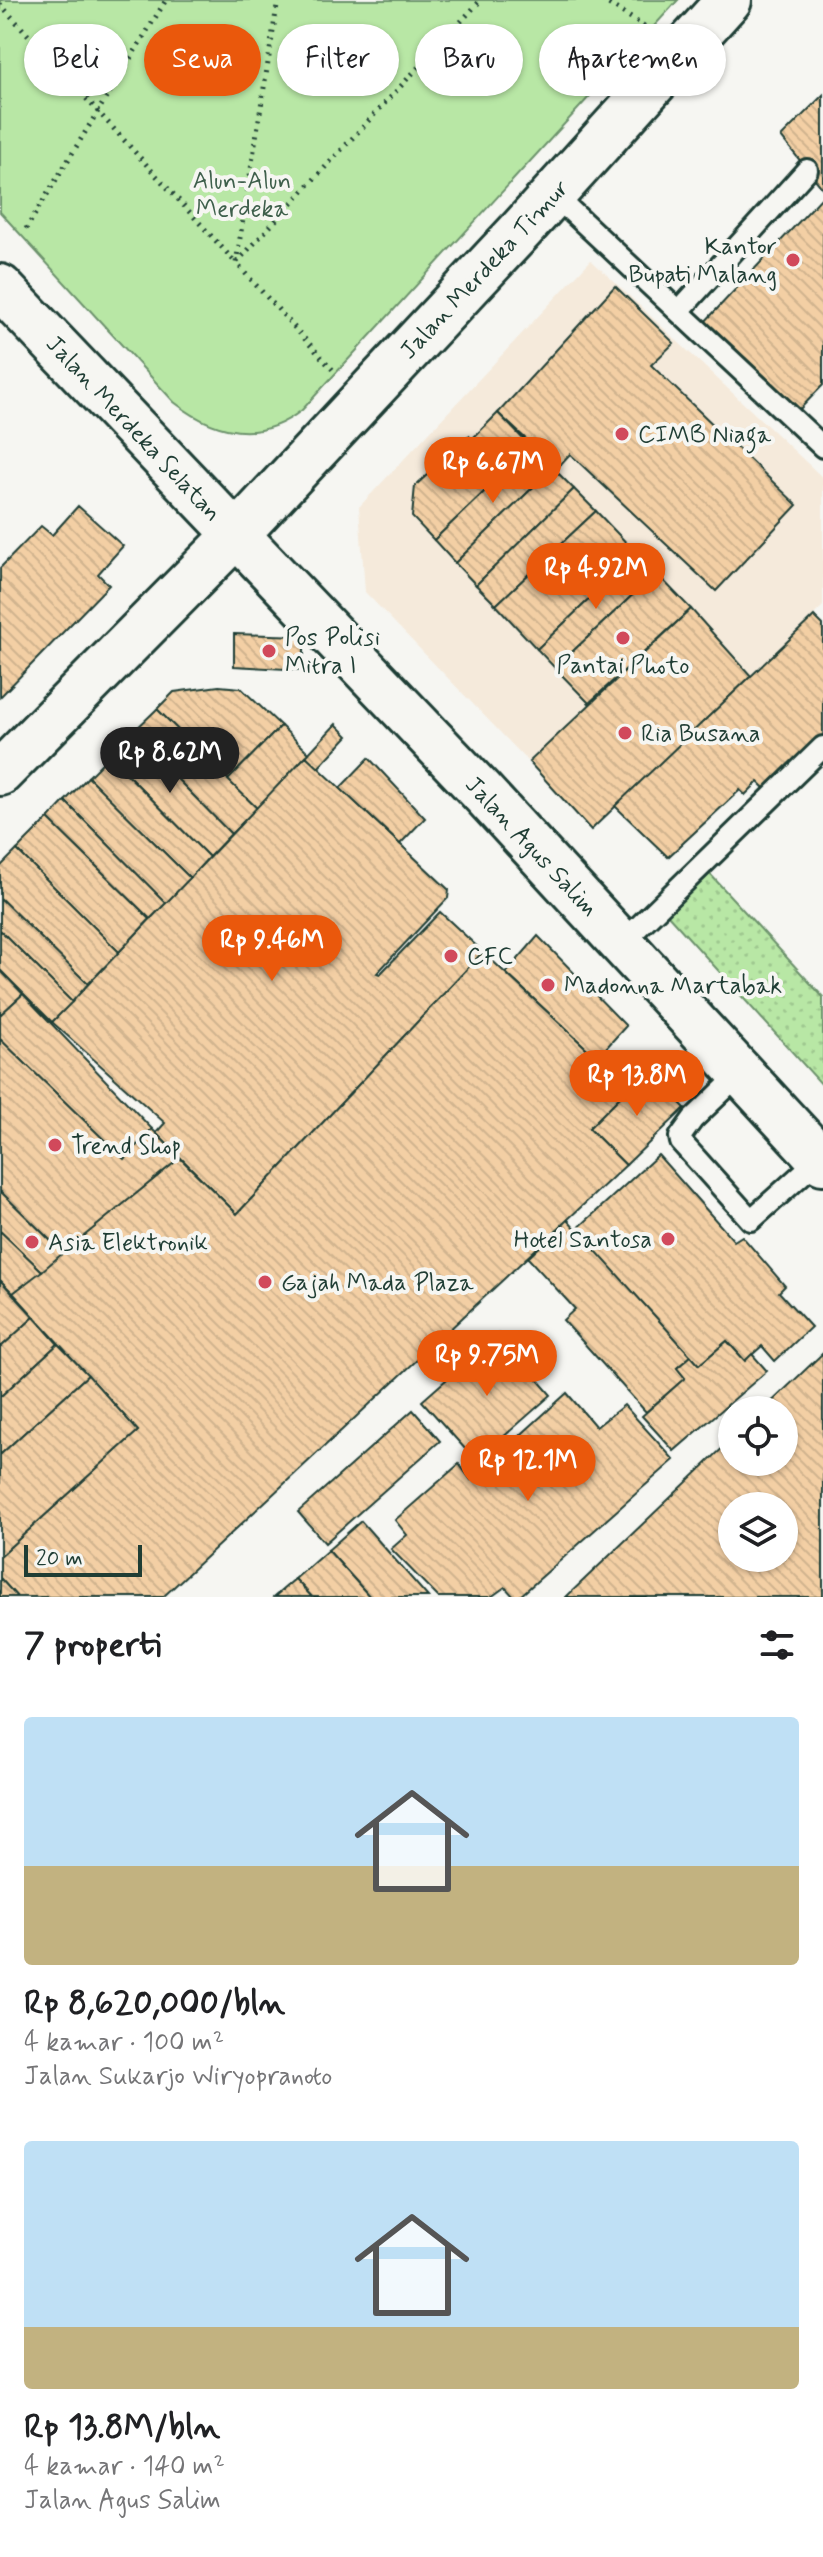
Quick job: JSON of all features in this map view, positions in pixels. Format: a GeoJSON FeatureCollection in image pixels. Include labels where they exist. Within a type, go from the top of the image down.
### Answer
{"type":"FeatureCollection","features":[{"type":"Feature","properties":{"kind":"main road","name":"Jalan Merdeka Timur"},"geometry":{"type":"LineString","coordinates":[[0,773],[236,535],[729,0]]}},
{"type":"Feature","properties":{"kind":"main road","name":"Jalan Merdeka Selatan"},"geometry":{"type":"LineString","coordinates":[[0,287],[236,535]]}},
{"type":"Feature","properties":{"kind":"main road","name":"Jalan Agus Salim"},"geometry":{"type":"LineString","coordinates":[[236,535],[622,943],[821,1160]]}},
{"type":"Feature","properties":{"kind":"lane"},"geometry":{"type":"LineString","coordinates":[[679,311],[807,170]]}},
{"type":"Feature","properties":{"kind":"lane"},"geometry":{"type":"LineString","coordinates":[[553,194],[823,447]]}},
{"type":"Feature","properties":{"kind":"lane"},"geometry":{"type":"LineString","coordinates":[[622,943],[823,747]]}},
{"type":"Feature","properties":{"kind":"lane"},"geometry":{"type":"LineString","coordinates":[[741,1073],[693,1119],[680,1137],[751,1220],[821,1160]]}},
{"type":"Feature","properties":{"kind":"path"},"geometry":{"type":"LineString","coordinates":[[26,229],[166,0]]}},
{"type":"Feature","properties":{"kind":"path"},"geometry":{"type":"LineString","coordinates":[[236,263],[278,0]]}},
{"type":"Feature","properties":{"kind":"path"},"geometry":{"type":"LineString","coordinates":[[236,263],[481,0]]}},
{"type":"Feature","properties":{"kind":"path"},"geometry":{"type":"LineString","coordinates":[[602,0],[641,24]]}},
{"type":"Feature","properties":{"kind":"path"},"geometry":{"type":"LineString","coordinates":[[0,4],[337,374]]}},
{"type":"Feature","properties":{"kind":"shaded area"},"geometry":{"type":"Polygon","coordinates":[[[591,260],[823,478],[823,606],[751,676],[691,609],[529,762],[365,592],[359,507],[591,260]]]}},
{"type":"Feature","properties":{"kind":"green space","name":"Alun-Alun Merdeka"},"geometry":{"type":"Polygon","coordinates":[[[0,0],[678,0],[656,24],[539,24],[539,96],[590,96],[302,410],[270,428],[237,431],[221,428],[205,422],[174,402],[0,212],[0,0]]]}},
{"type":"Feature","properties":{"kind":"green space"},"geometry":{"type":"Polygon","coordinates":[[[710,874],[823,997],[823,1086],[667,914],[710,874]]]}},
{"type":"Feature","properties":{"kind":"building","name":"Kantor Bupati Malang"},"geometry":{"type":"Polygon","coordinates":[[[823,95],[823,189],[781,137],[823,95]]]}},
{"type":"Feature","properties":{"kind":"building","name":"Kantor Bupati Malang"},"geometry":{"type":"Polygon","coordinates":[[[823,196],[823,385],[796,413],[702,325],[823,196]]]}},
{"type":"Feature","properties":{"kind":"building","name":"CIMB Niaga"},"geometry":{"type":"Polygon","coordinates":[[[615,286],[674,343],[651,365],[797,505],[716,591],[570,454],[557,468],[498,413],[615,286]]]}},
{"type":"Feature","properties":{"kind":"building"},"geometry":{"type":"Polygon","coordinates":[[[498,413],[531,447],[434,540],[412,517],[415,486],[498,413]]]}},
{"type":"Feature","properties":{"kind":"building"},"geometry":{"type":"Polygon","coordinates":[[[531,447],[553,468],[455,563],[434,540],[531,447]]]}},
{"type":"Feature","properties":{"kind":"building"},"geometry":{"type":"Polygon","coordinates":[[[553,468],[574,489],[476,585],[455,563],[553,468]]]}},
{"type":"Feature","properties":{"kind":"building"},"geometry":{"type":"Polygon","coordinates":[[[574,489],[596,511],[496,605],[476,585],[574,489]]]}},
{"type":"Feature","properties":{"kind":"building"},"geometry":{"type":"Polygon","coordinates":[[[78,506],[123,546],[98,574],[109,585],[0,697],[0,568],[41,526],[52,535],[78,506]]]}},
{"type":"Feature","properties":{"kind":"building"},"geometry":{"type":"Polygon","coordinates":[[[596,511],[637,554],[537,649],[496,605],[596,511]]]}},
{"type":"Feature","properties":{"kind":"building"},"geometry":{"type":"Polygon","coordinates":[[[637,554],[656,573],[555,668],[537,649],[637,554]]]}},
{"type":"Feature","properties":{"kind":"building","name":"Pantai Photo"},"geometry":{"type":"Polygon","coordinates":[[[656,573],[691,609],[589,703],[555,668],[656,573]]]}},
{"type":"Feature","properties":{"kind":"building","name":"Ria Busana"},"geometry":{"type":"Polygon","coordinates":[[[691,609],[751,676],[591,830],[529,762],[691,609]]]}},
{"type":"Feature","properties":{"kind":"building"},"geometry":{"type":"Polygon","coordinates":[[[814,616],[823,625],[823,737],[766,790],[758,782],[745,795],[740,790],[668,857],[615,806],[814,616]]]}},
{"type":"Feature","properties":{"kind":"building","name":"Pos Polisi Mitra I"},"geometry":{"type":"Polygon","coordinates":[[[234,634],[304,636],[304,670],[234,666],[234,634]]]}},
{"type":"Feature","properties":{"kind":"building"},"geometry":{"type":"Polygon","coordinates":[[[219,686],[241,688],[281,726],[228,780],[157,709],[174,692],[219,686]]]}},
{"type":"Feature","properties":{"kind":"building"},"geometry":{"type":"Polygon","coordinates":[[[157,709],[257,808],[231,834],[132,733],[157,709]]]}},
{"type":"Feature","properties":{"kind":"building"},"geometry":{"type":"Polygon","coordinates":[[[336,724],[348,736],[318,768],[306,756],[336,724]]]}},
{"type":"Feature","properties":{"kind":"building"},"geometry":{"type":"Polygon","coordinates":[[[281,726],[309,753],[257,808],[228,780],[281,726]]]}},
{"type":"Feature","properties":{"kind":"building"},"geometry":{"type":"Polygon","coordinates":[[[132,733],[231,834],[209,857],[109,756],[132,733]]]}},
{"type":"Feature","properties":{"kind":"building"},"geometry":{"type":"Polygon","coordinates":[[[109,756],[209,857],[190,878],[88,777],[109,756]]]}},
{"type":"Feature","properties":{"kind":"building"},"geometry":{"type":"Polygon","coordinates":[[[306,756],[449,890],[448,898],[377,973],[380,974],[440,912],[483,952],[237,1214],[156,1133],[165,1123],[52,1022],[306,756]]]}},
{"type":"Feature","properties":{"kind":"building"},"geometry":{"type":"Polygon","coordinates":[[[369,758],[425,818],[400,844],[340,788],[369,758]]]}},
{"type":"Feature","properties":{"kind":"building"},"geometry":{"type":"Polygon","coordinates":[[[88,777],[190,878],[166,903],[65,801],[88,777]]]}},
{"type":"Feature","properties":{"kind":"building"},"geometry":{"type":"Polygon","coordinates":[[[65,801],[166,903],[150,919],[48,819],[65,801]]]}},
{"type":"Feature","properties":{"kind":"building"},"geometry":{"type":"Polygon","coordinates":[[[48,819],[150,919],[119,952],[17,850],[48,819]]]}},
{"type":"Feature","properties":{"kind":"building"},"geometry":{"type":"Polygon","coordinates":[[[17,850],[119,952],[88,984],[0,898],[0,867],[17,850]]]}},
{"type":"Feature","properties":{"kind":"building"},"geometry":{"type":"Polygon","coordinates":[[[0,898],[88,984],[72,1002],[0,930],[0,898]]]}},
{"type":"Feature","properties":{"kind":"building"},"geometry":{"type":"Polygon","coordinates":[[[0,930],[72,1002],[52,1022],[0,970],[0,930]]]}},
{"type":"Feature","properties":{"kind":"building"},"geometry":{"type":"Polygon","coordinates":[[[538,936],[626,1026],[597,1058],[506,973],[538,936]]]}},
{"type":"Feature","properties":{"kind":"building","name":"Gajah Mada Plaza"},"geometry":{"type":"Polygon","coordinates":[[[483,952],[629,1088],[589,1128],[626,1165],[163,1597],[17,1597],[0,1578],[0,1556],[138,1431],[13,1293],[180,1158],[237,1214],[483,952]]]}},
{"type":"Feature","properties":{"kind":"building"},"geometry":{"type":"Polygon","coordinates":[[[0,970],[23,994],[0,1015],[0,970]]]}},
{"type":"Feature","properties":{"kind":"building"},"geometry":{"type":"Polygon","coordinates":[[[23,994],[152,1129],[124,1159],[0,1039],[0,1015],[23,994]]]}},
{"type":"Feature","properties":{"kind":"building","name":"Trend Shop"},"geometry":{"type":"Polygon","coordinates":[[[0,1039],[124,1159],[152,1129],[180,1158],[63,1253],[0,1191],[0,1039]]]}},
{"type":"Feature","properties":{"kind":"building"},"geometry":{"type":"Polygon","coordinates":[[[647,1070],[685,1108],[626,1165],[589,1128],[647,1070]]]}},
{"type":"Feature","properties":{"kind":"building"},"geometry":{"type":"Polygon","coordinates":[[[658,1155],[734,1241],[742,1236],[785,1286],[779,1292],[811,1327],[775,1361],[762,1346],[745,1361],[727,1341],[699,1365],[576,1230],[658,1155]]]}},
{"type":"Feature","properties":{"kind":"building","name":"Asia Elektronik"},"geometry":{"type":"Polygon","coordinates":[[[0,1191],[63,1253],[42,1271],[0,1231],[0,1191]]]}},
{"type":"Feature","properties":{"kind":"building"},"geometry":{"type":"Polygon","coordinates":[[[568,1220],[691,1356],[677,1368],[685,1378],[646,1412],[563,1320],[575,1309],[528,1258],[568,1220]]]}},
{"type":"Feature","properties":{"kind":"building"},"geometry":{"type":"Polygon","coordinates":[[[0,1231],[42,1271],[13,1293],[0,1280],[0,1231]]]}},
{"type":"Feature","properties":{"kind":"building"},"geometry":{"type":"Polygon","coordinates":[[[0,1280],[34,1317],[0,1348],[0,1280]]]}},
{"type":"Feature","properties":{"kind":"building"},"geometry":{"type":"Polygon","coordinates":[[[34,1317],[58,1344],[0,1397],[0,1348],[34,1317]]]}},
{"type":"Feature","properties":{"kind":"building"},"geometry":{"type":"Polygon","coordinates":[[[498,1334],[551,1395],[476,1461],[422,1401],[498,1334]]]}},
{"type":"Feature","properties":{"kind":"building"},"geometry":{"type":"Polygon","coordinates":[[[727,1341],[745,1361],[752,1354],[767,1371],[738,1396],[718,1396],[718,1413],[674,1451],[642,1416],[685,1378],[677,1368],[691,1356],[699,1365],[727,1341]]]}},
{"type":"Feature","properties":{"kind":"building"},"geometry":{"type":"Polygon","coordinates":[[[58,1344],[88,1375],[0,1455],[0,1397],[58,1344]]]}},
{"type":"Feature","properties":{"kind":"building"},"geometry":{"type":"Polygon","coordinates":[[[823,1353],[823,1597],[566,1597],[718,1452],[718,1476],[798,1476],[798,1396],[778,1396],[823,1353]]]}},
{"type":"Feature","properties":{"kind":"building"},"geometry":{"type":"Polygon","coordinates":[[[88,1375],[138,1431],[0,1556],[0,1455],[88,1375]]]}},
{"type":"Feature","properties":{"kind":"building"},"geometry":{"type":"Polygon","coordinates":[[[567,1393],[596,1427],[624,1405],[674,1460],[519,1597],[514,1597],[505,1587],[491,1597],[438,1597],[391,1549],[407,1535],[395,1520],[459,1464],[471,1480],[567,1393]]]}},
{"type":"Feature","properties":{"kind":"building"},"geometry":{"type":"Polygon","coordinates":[[[413,1410],[440,1441],[325,1543],[298,1512],[413,1410]]]}},
{"type":"Feature","properties":{"kind":"building"},"geometry":{"type":"Polygon","coordinates":[[[361,1521],[428,1597],[370,1597],[328,1550],[361,1521]]]}},
{"type":"Feature","properties":{"kind":"building"},"geometry":{"type":"Polygon","coordinates":[[[328,1550],[370,1597],[312,1597],[295,1579],[328,1550]]]}},
{"type":"Feature","properties":{"kind":"building"},"geometry":{"type":"Polygon","coordinates":[[[0,1578],[17,1597],[0,1597],[0,1578]]]}},
{"type":"Feature","properties":{"kind":"building"},"geometry":{"type":"Polygon","coordinates":[[[295,1579],[312,1597],[274,1597],[295,1579]]]}},
{"type":"Feature","properties":{"kind":"place","name":"Kantor Bupati Malang"},"geometry":{"type":"Point","coordinates":[793,260]}},
{"type":"Feature","properties":{"kind":"place","name":"CIMB Niaga"},"geometry":{"type":"Point","coordinates":[622,434]}},
{"type":"Feature","properties":{"kind":"place","name":"Pantai Photo"},"geometry":{"type":"Point","coordinates":[623,638]}},
{"type":"Feature","properties":{"kind":"place","name":"Pos Polisi Mitra I"},"geometry":{"type":"Point","coordinates":[269,651]}},
{"type":"Feature","properties":{"kind":"place","name":"Ria Busana"},"geometry":{"type":"Point","coordinates":[625,733]}},
{"type":"Feature","properties":{"kind":"place","name":"CFC"},"geometry":{"type":"Point","coordinates":[451,956]}},
{"type":"Feature","properties":{"kind":"place","name":"Madonna Martabak"},"geometry":{"type":"Point","coordinates":[548,985]}},
{"type":"Feature","properties":{"kind":"place","name":"Trend Shop"},"geometry":{"type":"Point","coordinates":[55,1145]}},
{"type":"Feature","properties":{"kind":"place","name":"Hotel Santosa"},"geometry":{"type":"Point","coordinates":[668,1239]}},
{"type":"Feature","properties":{"kind":"place","name":"Asia Elektronik"},"geometry":{"type":"Point","coordinates":[32,1242]}},
{"type":"Feature","properties":{"kind":"place","name":"Gajah Mada Plaza"},"geometry":{"type":"Point","coordinates":[265,1282]}}]}
